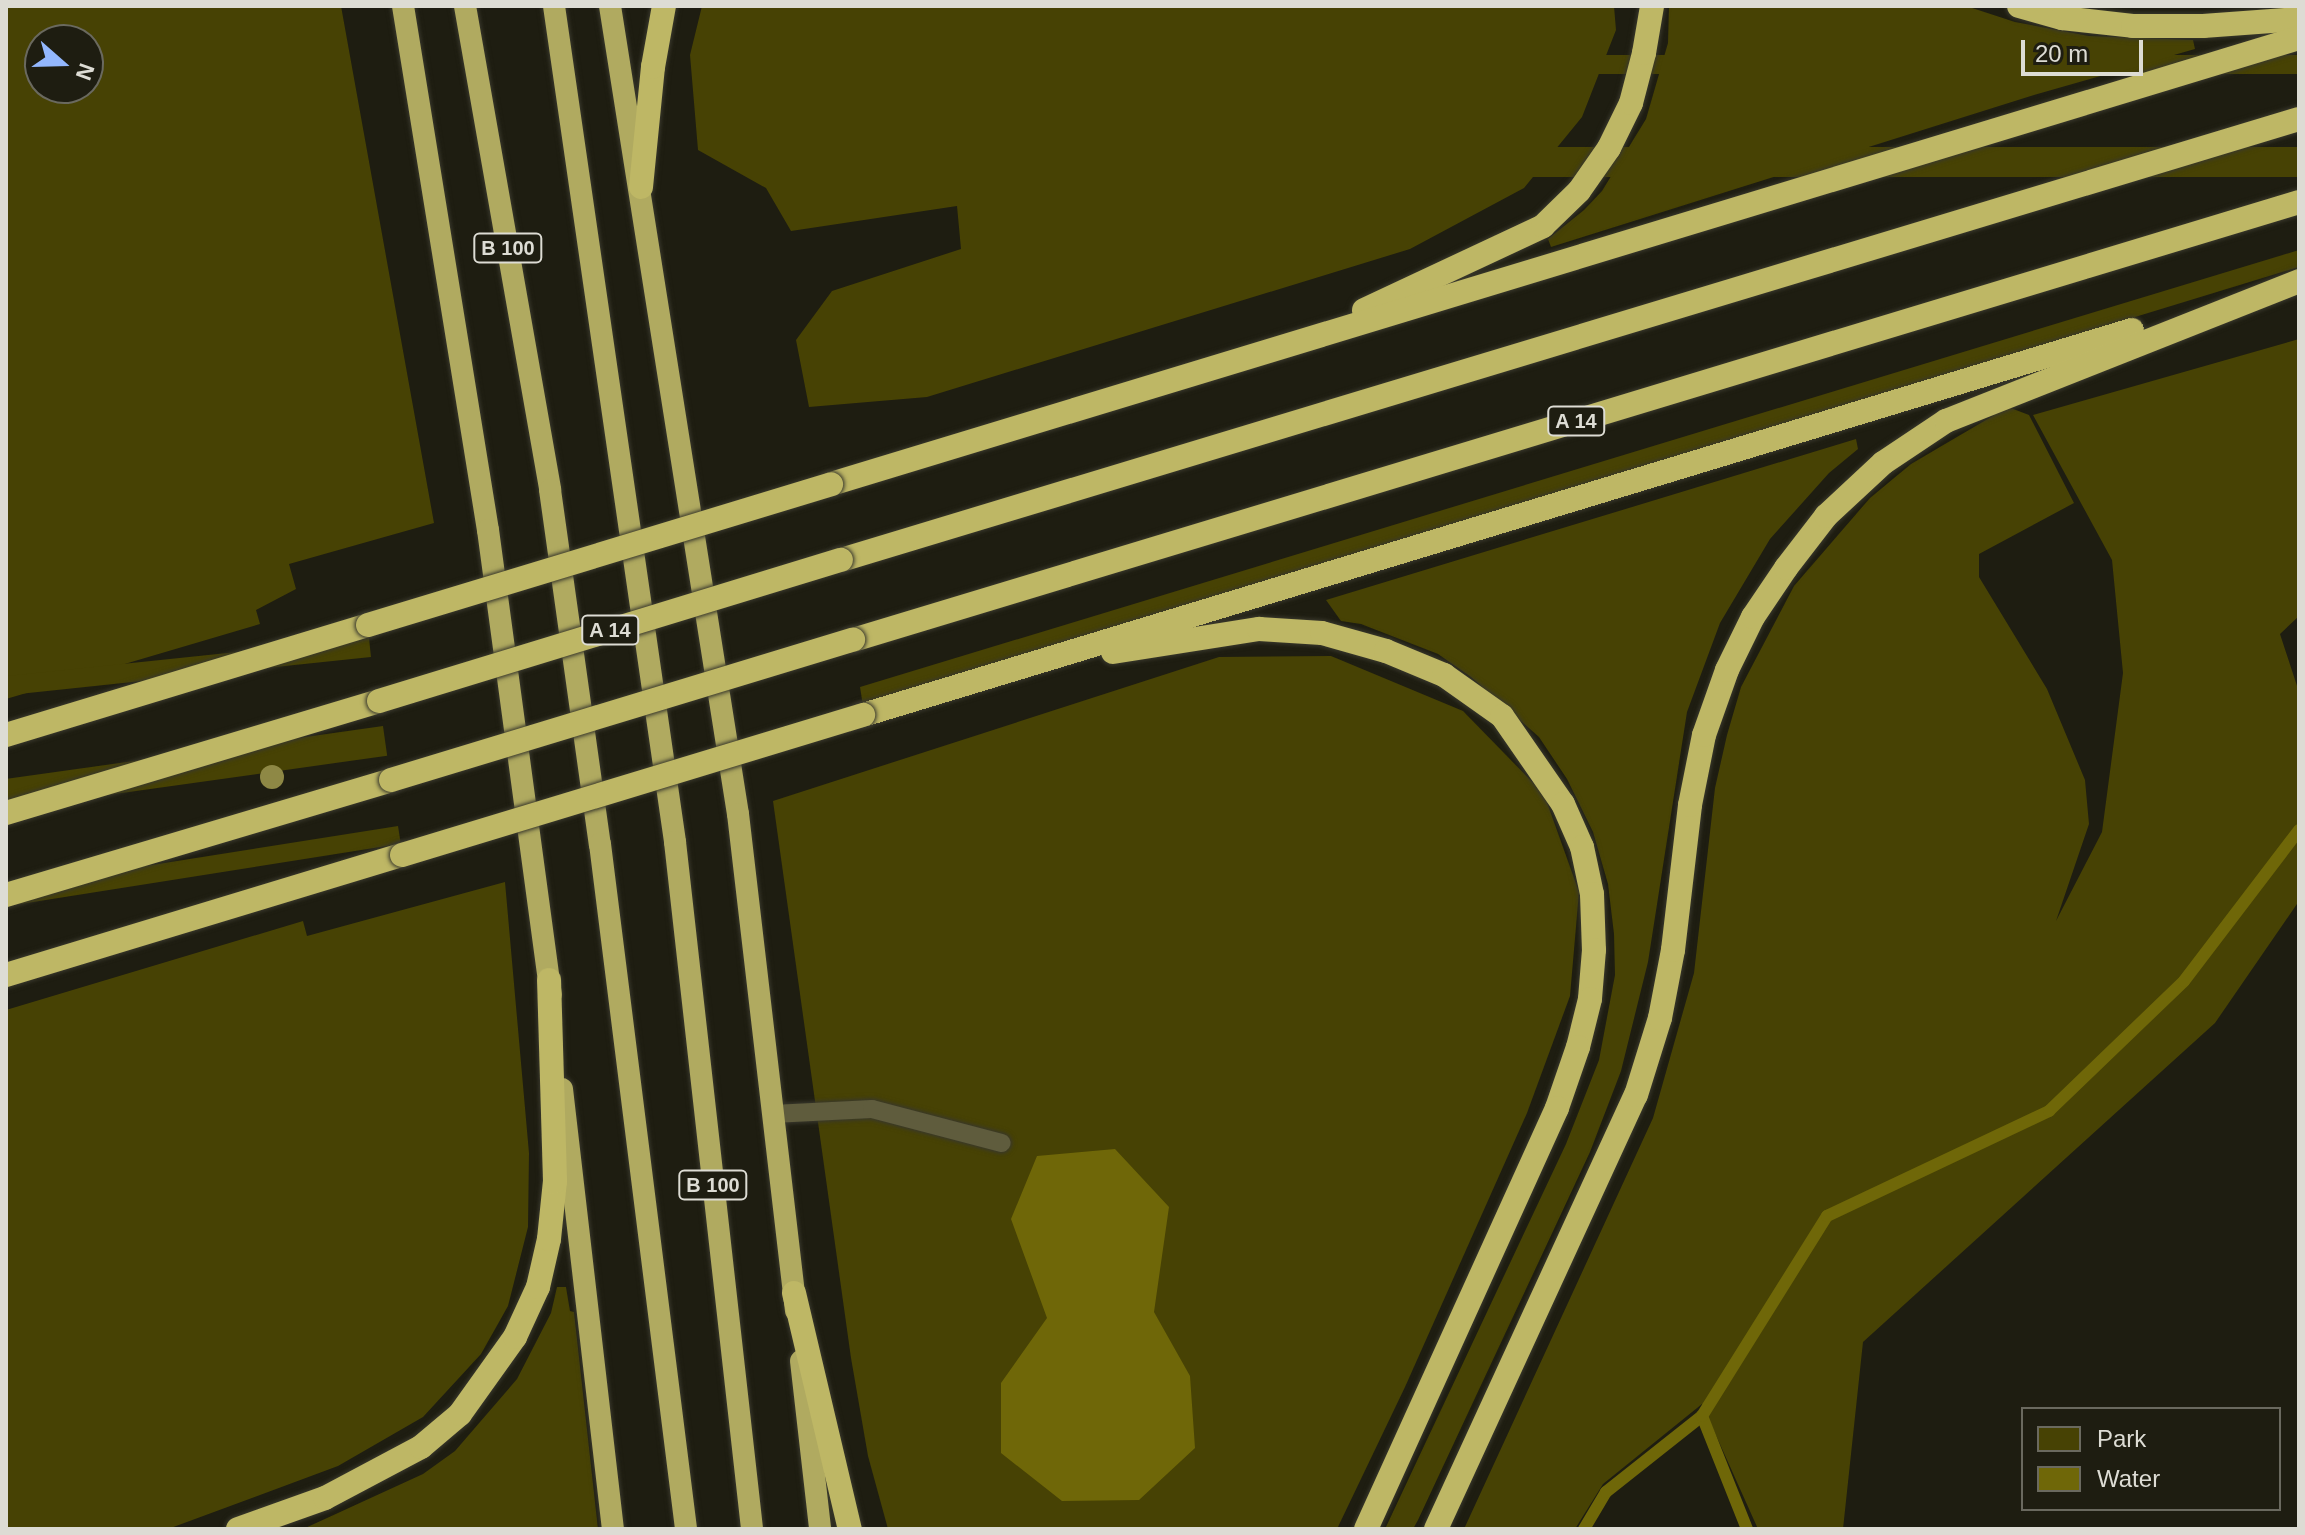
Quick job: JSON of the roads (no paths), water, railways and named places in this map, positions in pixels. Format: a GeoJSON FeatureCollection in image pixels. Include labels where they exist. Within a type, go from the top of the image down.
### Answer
{"type":"FeatureCollection","features":[{"type":"Feature","properties":{"kind":"highway"},"geometry":{"type":"LineString","coordinates":[[403,6],[488,530],[549,980],[613,1529]]}},
{"type":"Feature","properties":{"kind":"highway","name":"B 100"},"geometry":{"type":"LineString","coordinates":[[465,6],[550,490],[600,844],[686,1529]]}},
{"type":"Feature","properties":{"kind":"highway","name":"B 100"},"geometry":{"type":"LineString","coordinates":[[554,6],[675,842],[752,1529]]}},
{"type":"Feature","properties":{"kind":"highway"},"geometry":{"type":"LineString","coordinates":[[610,6],[738,814],[820,1529]]}},
{"type":"Feature","properties":{"kind":"highway"},"geometry":{"type":"LineString","coordinates":[[641,187],[653,67],[664,6]]}},
{"type":"Feature","properties":{"kind":"highway"},"geometry":{"type":"LineString","coordinates":[[1287,346],[1543,226],[1579,191],[1609,148],[1631,103],[1652,6]]}},
{"type":"Feature","properties":{"kind":"highway"},"geometry":{"type":"LineString","coordinates":[[2019,6],[2062,18],[2133,26],[2203,26],[2299,19]]}},
{"type":"Feature","properties":{"kind":"highway"},"geometry":{"type":"LineString","coordinates":[[6,735],[2299,38]]}},
{"type":"Feature","properties":{"kind":"highway","name":"A 14"},"geometry":{"type":"LineString","coordinates":[[6,813],[2299,119]]}},
{"type":"Feature","properties":{"kind":"highway","name":"A 14"},"geometry":{"type":"LineString","coordinates":[[6,895],[2299,202]]}},
{"type":"Feature","properties":{"kind":"highway"},"geometry":{"type":"LineString","coordinates":[[6,975],[2299,280]]}},
{"type":"Feature","properties":{"kind":"highway"},"geometry":{"type":"LineString","coordinates":[[1436,1529],[1636,1095],[1660,1018],[1673,950],[1690,805],[1704,735],[1727,670],[1753,617],[1786,568],[1826,516],[1860,484],[1883,463],[1946,421],[2299,280]]}},
{"type":"Feature","properties":{"kind":"highway"},"geometry":{"type":"LineString","coordinates":[[1013,670],[1259,629],[1322,633],[1386,651],[1444,675],[1502,716],[1563,804],[1582,847],[1592,894],[1594,950],[1590,999],[1578,1047],[1557,1108],[1366,1529]]}},
{"type":"Feature","properties":{"kind":"highway"},"geometry":{"type":"LineString","coordinates":[[6,721],[66,716]]}},
{"type":"Feature","properties":{"kind":"highway"},"geometry":{"type":"LineString","coordinates":[[238,1529],[325,1498],[421,1447],[460,1414],[515,1337],[538,1287],[549,1239],[555,1181],[549,980]]}},
{"type":"Feature","properties":{"kind":"highway"},"geometry":{"type":"LineString","coordinates":[[794,1293],[850,1529]]}},
{"type":"Feature","properties":{"kind":"lane"},"geometry":{"type":"LineString","coordinates":[[773,1114],[872,1109],[1002,1143]]}},
{"type":"Feature","properties":{"kind":"water"},"geometry":{"type":"Polygon","coordinates":[[[1115,1149],[1169,1207],[1154,1312],[1190,1376],[1195,1448],[1139,1500],[1062,1501],[1001,1453],[1001,1383],[1047,1318],[1011,1219],[1037,1156],[1115,1149]]]}},
{"type":"Feature","properties":{"kind":"waterway"},"geometry":{"type":"LineString","coordinates":[[1747,1529],[1702,1416],[1827,1216],[2049,1111],[2184,981],[2299,830]]}},
{"type":"Feature","properties":{"kind":"waterway"},"geometry":{"type":"LineString","coordinates":[[1584,1529],[1606,1492],[1702,1416]]}}]}
